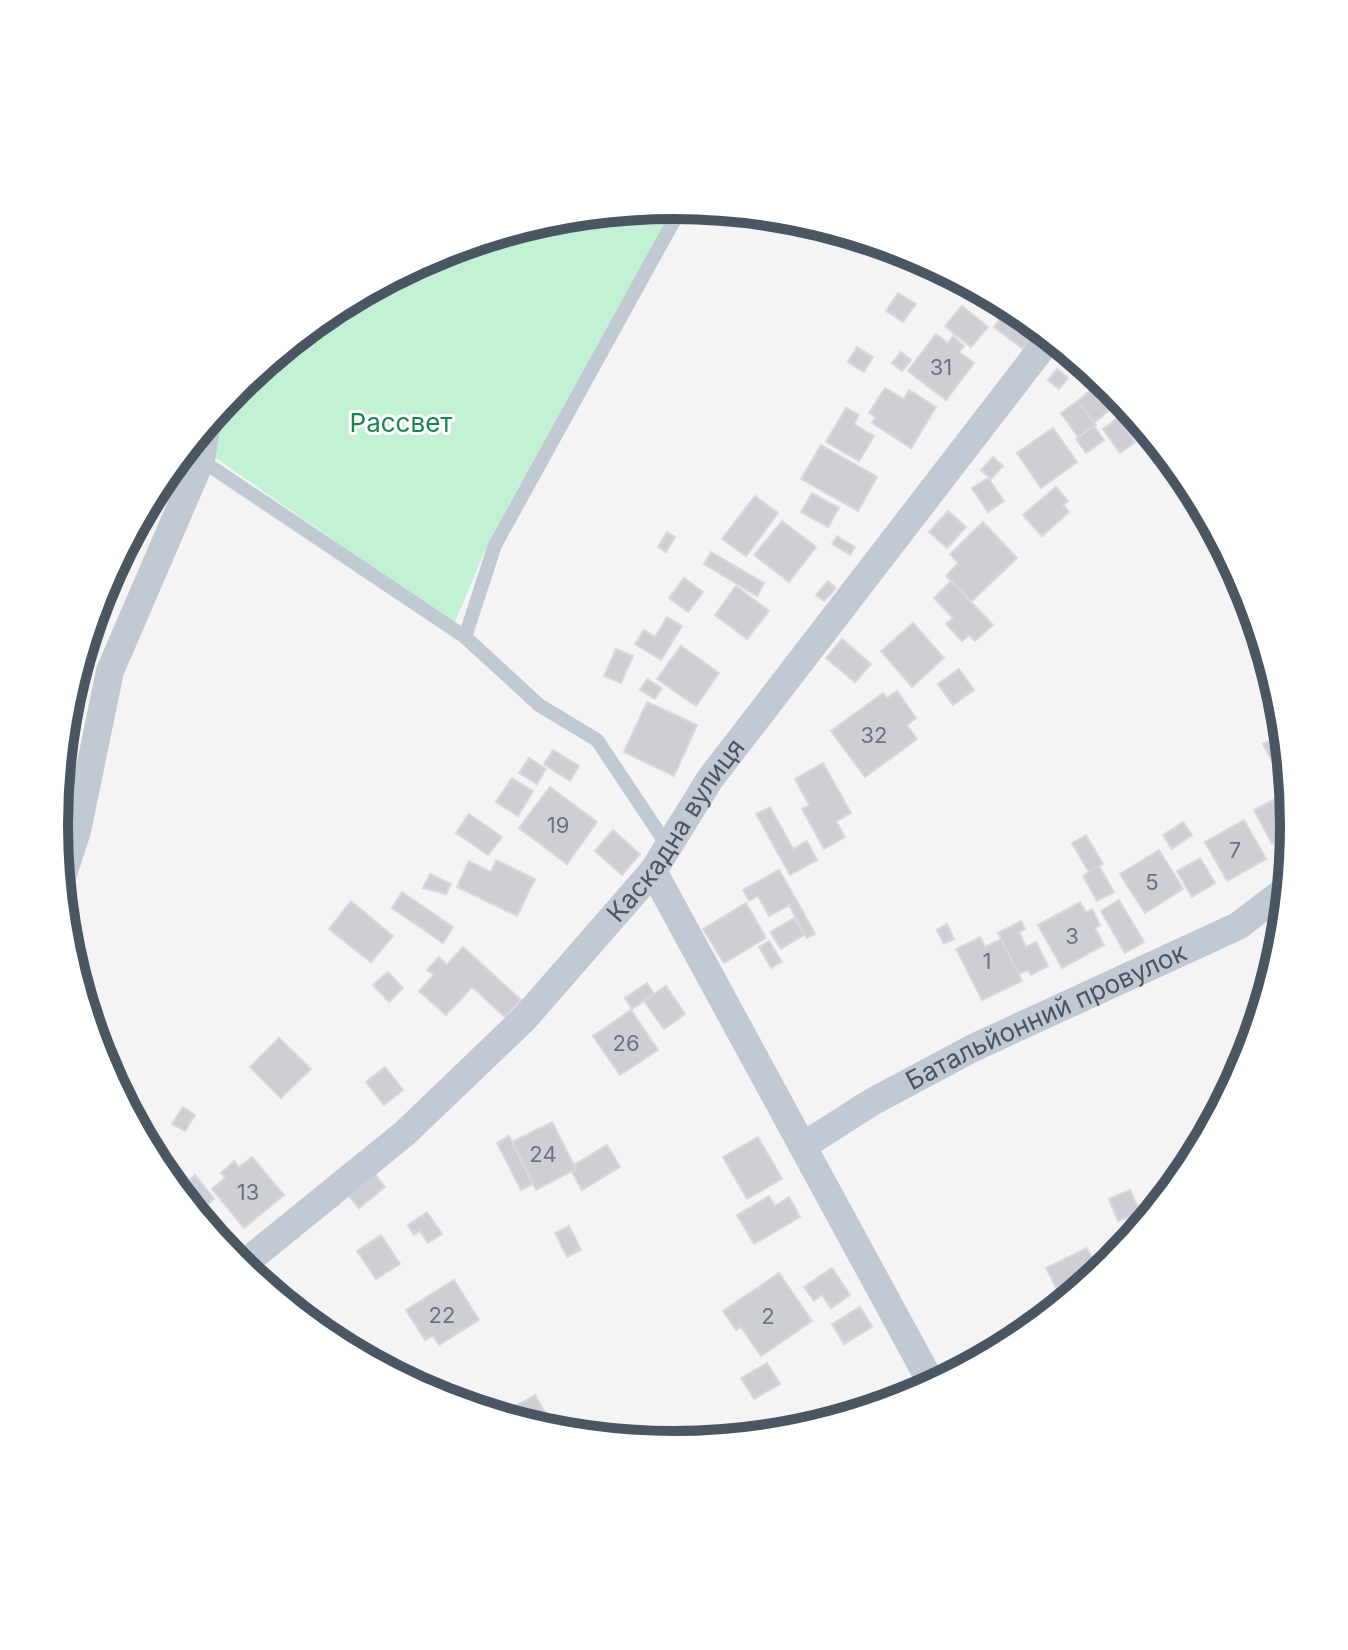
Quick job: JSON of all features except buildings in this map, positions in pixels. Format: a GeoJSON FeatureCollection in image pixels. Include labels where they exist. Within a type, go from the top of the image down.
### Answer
{"type":"FeatureCollection","features":[{"type":"Feature","properties":{"kind":"street","name":"Каскадна вулиця"},"geometry":{"type":"LineString","coordinates":[[250,1259],[405,1133],[470,1071],[524,1019],[653,871],[710,779],[1044,345]]}},
{"type":"Feature","properties":{"kind":"street"},"geometry":{"type":"LineString","coordinates":[[69,856],[77,831],[110,671],[201,460],[204,443]]}},
{"type":"Feature","properties":{"kind":"street"},"geometry":{"type":"LineString","coordinates":[[653,871],[927,1376]]}},
{"type":"Feature","properties":{"kind":"street","name":"Батальйонний провулок"},"geometry":{"type":"LineString","coordinates":[[803,1146],[872,1102],[973,1048],[1238,926],[1276,897]]}},
{"type":"Feature","properties":{"kind":"lane"},"geometry":{"type":"LineString","coordinates":[[465,637],[495,545],[675,219]]}},
{"type":"Feature","properties":{"kind":"lane"},"geometry":{"type":"LineString","coordinates":[[201,460],[465,637],[539,705],[597,740],[667,845]]}},
{"type":"Feature","properties":{"kind":"green space","name":"Рассвет"},"geometry":{"type":"Polygon","coordinates":[[[667,219],[490,539],[454,624],[210,454],[217,426],[274,369],[337,321],[406,281],[479,251],[517,240],[595,224],[667,219]]]}}]}
